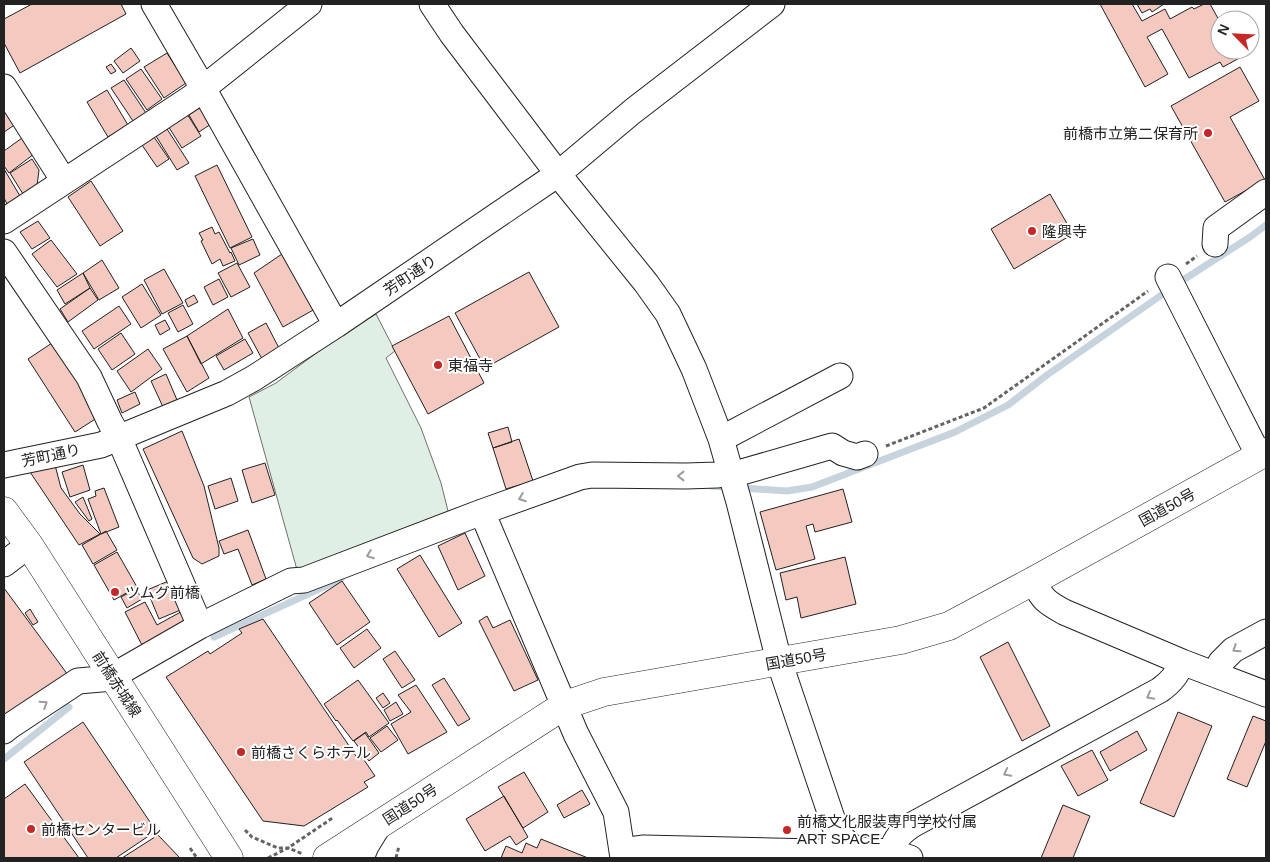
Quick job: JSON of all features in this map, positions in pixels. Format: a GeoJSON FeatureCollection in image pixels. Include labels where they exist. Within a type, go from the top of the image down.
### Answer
{"type":"FeatureCollection","features":[{"type":"Feature","properties":{"kind":"main road","name":"国道50号"},"geometry":{"type":"LineString","coordinates":[[327,858],[565,705],[604,692],[901,640],[949,626],[1033,582],[1263,454]]}},
{"type":"Feature","properties":{"kind":"main road","name":"前橋赤城線"},"geometry":{"type":"LineString","coordinates":[[4,511],[29,545],[229,858]]}},
{"type":"Feature","properties":{"kind":"street"},"geometry":{"type":"LineString","coordinates":[[154,4],[336,325]]}},
{"type":"Feature","properties":{"kind":"street"},"geometry":{"type":"LineString","coordinates":[[4,220],[191,98],[309,4]]}},
{"type":"Feature","properties":{"kind":"street"},"geometry":{"type":"LineString","coordinates":[[432,4],[452,34],[558,174],[646,283],[668,314],[694,369],[720,439],[739,502],[779,661],[837,833],[857,854]]}},
{"type":"Feature","properties":{"kind":"street","name":"芳町通り"},"geometry":{"type":"LineString","coordinates":[[4,465],[101,445],[227,393],[254,378],[336,325],[558,174],[633,111],[772,4]]}},
{"type":"Feature","properties":{"kind":"street"},"geometry":{"type":"LineString","coordinates":[[4,87],[64,181]]}},
{"type":"Feature","properties":{"kind":"street"},"geometry":{"type":"LineString","coordinates":[[1215,244],[1216,228],[1266,192]]}},
{"type":"Feature","properties":{"kind":"street"},"geometry":{"type":"LineString","coordinates":[[4,252],[89,377],[119,438],[200,626]]}},
{"type":"Feature","properties":{"kind":"street"},"geometry":{"type":"LineString","coordinates":[[1168,277],[1263,454]]}},
{"type":"Feature","properties":{"kind":"street"},"geometry":{"type":"LineString","coordinates":[[720,439],[840,376]]}},
{"type":"Feature","properties":{"kind":"street"},"geometry":{"type":"LineString","coordinates":[[4,731],[78,681],[113,678],[125,669],[200,626],[291,581],[304,580],[485,520],[580,477],[592,475],[686,476],[742,472],[832,446],[843,454],[856,457],[865,454]]}},
{"type":"Feature","properties":{"kind":"street"},"geometry":{"type":"LineString","coordinates":[[485,520],[576,734],[616,812],[623,855],[644,848],[901,855],[898,836],[902,831],[1160,690],[1172,681],[1182,662]]}},
{"type":"Feature","properties":{"kind":"street"},"geometry":{"type":"LineString","coordinates":[[4,564],[29,545]]}},
{"type":"Feature","properties":{"kind":"street"},"geometry":{"type":"LineString","coordinates":[[1033,582],[1047,603],[1064,612],[1182,662],[1266,694]]}},
{"type":"Feature","properties":{"kind":"street"},"geometry":{"type":"LineString","coordinates":[[1214,674],[1220,662],[1233,650],[1266,632]]}},
{"type":"Feature","properties":{"kind":"street"},"geometry":{"type":"LineString","coordinates":[[361,858],[380,823]]}},
{"type":"Feature","properties":{"kind":"path"},"geometry":{"type":"LineString","coordinates":[[865,454],[984,408],[1215,244]]}},
{"type":"Feature","properties":{"kind":"path"},"geometry":{"type":"LineString","coordinates":[[268,858],[288,848],[334,817]]}},
{"type":"Feature","properties":{"kind":"path"},"geometry":{"type":"LineString","coordinates":[[245,830],[252,836],[278,848],[288,848]]}},
{"type":"Feature","properties":{"kind":"path"},"geometry":{"type":"LineString","coordinates":[[396,858],[399,846]]}},
{"type":"Feature","properties":{"kind":"path"},"geometry":{"type":"LineString","coordinates":[[190,848],[196,858]]}},
{"type":"Feature","properties":{"kind":"green space"},"geometry":{"type":"Polygon","coordinates":[[[376,314],[395,351],[386,358],[421,428],[441,483],[450,519],[299,577],[249,397],[276,383],[338,337],[376,314]]]}},
{"type":"Feature","properties":{"kind":"building"},"geometry":{"type":"Polygon","coordinates":[[[32,4],[121,4],[126,14],[20,73],[4,43],[4,19],[32,4]]]}},
{"type":"Feature","properties":{"kind":"building"},"geometry":{"type":"Polygon","coordinates":[[[1100,4],[1132,4],[1142,21],[1165,9],[1170,19],[1192,7],[1194,9],[1204,4],[1210,4],[1213,10],[1210,10],[1210,60],[1236,60],[1223,67],[1220,62],[1189,78],[1162,29],[1147,37],[1168,74],[1145,87],[1100,4]]]}},
{"type":"Feature","properties":{"kind":"building"},"geometry":{"type":"Polygon","coordinates":[[[1137,4],[1164,4],[1152,12],[1150,9],[1142,13],[1137,4]]]}},
{"type":"Feature","properties":{"kind":"building"},"geometry":{"type":"Polygon","coordinates":[[[131,48],[140,61],[123,73],[114,61],[131,48]]]}},
{"type":"Feature","properties":{"kind":"building"},"geometry":{"type":"Polygon","coordinates":[[[167,53],[186,83],[164,98],[144,67],[167,53]]]}},
{"type":"Feature","properties":{"kind":"building"},"geometry":{"type":"Polygon","coordinates":[[[111,64],[116,71],[111,74],[106,67],[111,64]]]}},
{"type":"Feature","properties":{"kind":"building"},"geometry":{"type":"Polygon","coordinates":[[[1240,67],[1259,101],[1230,117],[1265,180],[1225,202],[1171,106],[1240,67]]]}},
{"type":"Feature","properties":{"kind":"building"},"geometry":{"type":"Polygon","coordinates":[[[141,69],[162,99],[147,110],[126,79],[141,69]]]}},
{"type":"Feature","properties":{"kind":"building"},"geometry":{"type":"Polygon","coordinates":[[[124,80],[146,113],[133,121],[111,88],[124,80]]]}},
{"type":"Feature","properties":{"kind":"building"},"geometry":{"type":"Polygon","coordinates":[[[107,90],[128,125],[108,137],[87,102],[107,90]]]}},
{"type":"Feature","properties":{"kind":"building"},"geometry":{"type":"Polygon","coordinates":[[[4,106],[16,124],[4,132],[4,106]]]}},
{"type":"Feature","properties":{"kind":"building"},"geometry":{"type":"Polygon","coordinates":[[[201,107],[211,124],[199,132],[189,115],[201,107]]]}},
{"type":"Feature","properties":{"kind":"building"},"geometry":{"type":"Polygon","coordinates":[[[187,114],[201,136],[182,148],[168,126],[187,114]]]}},
{"type":"Feature","properties":{"kind":"building"},"geometry":{"type":"Polygon","coordinates":[[[167,129],[189,163],[177,170],[156,136],[167,129]]]}},
{"type":"Feature","properties":{"kind":"building"},"geometry":{"type":"Polygon","coordinates":[[[154,137],[169,159],[157,167],[142,145],[154,137]]]}},
{"type":"Feature","properties":{"kind":"building"},"geometry":{"type":"Polygon","coordinates":[[[22,138],[34,154],[9,173],[4,166],[4,151],[22,138]]]}},
{"type":"Feature","properties":{"kind":"building"},"geometry":{"type":"Polygon","coordinates":[[[32,159],[39,170],[37,186],[23,194],[10,173],[32,159]]]}},
{"type":"Feature","properties":{"kind":"building"},"geometry":{"type":"Polygon","coordinates":[[[217,165],[252,237],[230,248],[195,176],[217,165]]]}},
{"type":"Feature","properties":{"kind":"building"},"geometry":{"type":"Polygon","coordinates":[[[4,169],[20,196],[7,204],[4,198],[4,169]]]}},
{"type":"Feature","properties":{"kind":"building"},"geometry":{"type":"Polygon","coordinates":[[[91,181],[123,231],[100,246],[68,197],[91,181]]]}},
{"type":"Feature","properties":{"kind":"building","name":"隆興寺"},"geometry":{"type":"Polygon","coordinates":[[[1050,194],[1073,234],[1014,269],[991,229],[1050,194]]]}},
{"type":"Feature","properties":{"kind":"building"},"geometry":{"type":"Polygon","coordinates":[[[38,221],[50,238],[32,249],[20,232],[38,221]]]}},
{"type":"Feature","properties":{"kind":"building"},"geometry":{"type":"Polygon","coordinates":[[[212,227],[215,234],[219,232],[235,261],[223,266],[220,259],[212,264],[199,233],[212,227]]]}},
{"type":"Feature","properties":{"kind":"building"},"geometry":{"type":"Polygon","coordinates":[[[253,239],[260,255],[239,265],[231,248],[253,239]]]}},
{"type":"Feature","properties":{"kind":"building"},"geometry":{"type":"Polygon","coordinates":[[[51,240],[77,274],[57,287],[32,254],[51,240]]]}},
{"type":"Feature","properties":{"kind":"building"},"geometry":{"type":"Polygon","coordinates":[[[282,254],[315,309],[283,327],[254,273],[282,254]]]}},
{"type":"Feature","properties":{"kind":"building"},"geometry":{"type":"Polygon","coordinates":[[[102,260],[119,288],[99,300],[83,273],[102,260]]]}},
{"type":"Feature","properties":{"kind":"building"},"geometry":{"type":"Polygon","coordinates":[[[237,263],[250,287],[231,297],[218,273],[237,263]]]}},
{"type":"Feature","properties":{"kind":"building"},"geometry":{"type":"Polygon","coordinates":[[[164,269],[183,303],[162,314],[144,280],[164,269]]]}},
{"type":"Feature","properties":{"kind":"building"},"geometry":{"type":"Polygon","coordinates":[[[529,272],[559,327],[485,368],[455,313],[529,272]]]}},
{"type":"Feature","properties":{"kind":"building"},"geometry":{"type":"Polygon","coordinates":[[[83,273],[90,288],[65,304],[57,290],[83,273]]]}},
{"type":"Feature","properties":{"kind":"building"},"geometry":{"type":"Polygon","coordinates":[[[219,279],[228,297],[213,305],[204,287],[219,279]]]}},
{"type":"Feature","properties":{"kind":"building"},"geometry":{"type":"Polygon","coordinates":[[[142,284],[161,315],[141,328],[122,297],[142,284]]]}},
{"type":"Feature","properties":{"kind":"building"},"geometry":{"type":"Polygon","coordinates":[[[90,288],[98,300],[68,322],[60,309],[90,288]]]}},
{"type":"Feature","properties":{"kind":"building"},"geometry":{"type":"Polygon","coordinates":[[[194,295],[198,302],[188,307],[185,300],[194,295]]]}},
{"type":"Feature","properties":{"kind":"building"},"geometry":{"type":"Polygon","coordinates":[[[183,305],[193,324],[178,332],[168,313],[183,305]]]}},
{"type":"Feature","properties":{"kind":"building"},"geometry":{"type":"Polygon","coordinates":[[[119,306],[131,324],[94,349],[82,331],[119,306]]]}},
{"type":"Feature","properties":{"kind":"building"},"geometry":{"type":"Polygon","coordinates":[[[228,309],[243,338],[201,364],[187,336],[228,309]]]}},
{"type":"Feature","properties":{"kind":"building","name":"東福寺"},"geometry":{"type":"Polygon","coordinates":[[[449,316],[484,383],[428,414],[392,346],[449,316]]]}},
{"type":"Feature","properties":{"kind":"building"},"geometry":{"type":"Polygon","coordinates":[[[165,320],[170,329],[160,335],[155,325],[165,320]]]}},
{"type":"Feature","properties":{"kind":"building"},"geometry":{"type":"Polygon","coordinates":[[[266,323],[280,350],[262,359],[248,333],[266,323]]]}},
{"type":"Feature","properties":{"kind":"building"},"geometry":{"type":"Polygon","coordinates":[[[121,333],[135,354],[112,370],[98,349],[121,333]]]}},
{"type":"Feature","properties":{"kind":"building"},"geometry":{"type":"Polygon","coordinates":[[[187,336],[209,378],[187,392],[163,349],[187,336]]]}},
{"type":"Feature","properties":{"kind":"building"},"geometry":{"type":"Polygon","coordinates":[[[245,339],[253,353],[224,370],[216,356],[245,339]]]}},
{"type":"Feature","properties":{"kind":"building"},"geometry":{"type":"Polygon","coordinates":[[[52,343],[100,416],[75,432],[28,359],[52,343]]]}},
{"type":"Feature","properties":{"kind":"building"},"geometry":{"type":"Polygon","coordinates":[[[148,349],[162,369],[131,392],[117,371],[148,349]]]}},
{"type":"Feature","properties":{"kind":"building"},"geometry":{"type":"Polygon","coordinates":[[[166,374],[177,400],[163,407],[151,381],[166,374]]]}},
{"type":"Feature","properties":{"kind":"building"},"geometry":{"type":"Polygon","coordinates":[[[135,392],[140,404],[122,413],[117,400],[135,392]]]}},
{"type":"Feature","properties":{"kind":"building"},"geometry":{"type":"Polygon","coordinates":[[[508,427],[512,442],[493,448],[488,433],[508,427]]]}},
{"type":"Feature","properties":{"kind":"building"},"geometry":{"type":"Polygon","coordinates":[[[182,431],[204,486],[219,548],[219,556],[202,564],[193,558],[143,449],[182,431]]]}},
{"type":"Feature","properties":{"kind":"building"},"geometry":{"type":"Polygon","coordinates":[[[519,439],[533,481],[506,489],[493,448],[519,439]]]}},
{"type":"Feature","properties":{"kind":"building"},"geometry":{"type":"Polygon","coordinates":[[[265,463],[275,495],[252,503],[242,470],[265,463]]]}},
{"type":"Feature","properties":{"kind":"building"},"geometry":{"type":"Polygon","coordinates":[[[55,465],[61,488],[80,514],[100,534],[79,545],[30,472],[55,465]]]}},
{"type":"Feature","properties":{"kind":"building"},"geometry":{"type":"Polygon","coordinates":[[[83,465],[90,490],[70,497],[62,472],[83,465]]]}},
{"type":"Feature","properties":{"kind":"building"},"geometry":{"type":"Polygon","coordinates":[[[231,478],[238,501],[215,509],[208,486],[231,478]]]}},
{"type":"Feature","properties":{"kind":"building"},"geometry":{"type":"Polygon","coordinates":[[[104,488],[119,527],[101,534],[88,499],[96,496],[95,491],[104,488]]]}},
{"type":"Feature","properties":{"kind":"building"},"geometry":{"type":"Polygon","coordinates":[[[843,489],[852,522],[815,532],[813,524],[806,526],[815,559],[776,570],[760,512],[843,489]]]}},
{"type":"Feature","properties":{"kind":"building"},"geometry":{"type":"Polygon","coordinates":[[[83,497],[92,519],[89,521],[75,502],[83,497]]]}},
{"type":"Feature","properties":{"kind":"building"},"geometry":{"type":"Polygon","coordinates":[[[248,530],[266,579],[252,585],[238,549],[224,554],[219,541],[248,530]]]}},
{"type":"Feature","properties":{"kind":"building"},"geometry":{"type":"Polygon","coordinates":[[[106,531],[117,550],[93,564],[82,545],[106,531]]]}},
{"type":"Feature","properties":{"kind":"building"},"geometry":{"type":"Polygon","coordinates":[[[465,533],[485,576],[458,590],[438,546],[465,533]]]}},
{"type":"Feature","properties":{"kind":"building"},"geometry":{"type":"Polygon","coordinates":[[[117,552],[137,587],[114,600],[94,565],[117,552]]]}},
{"type":"Feature","properties":{"kind":"building"},"geometry":{"type":"Polygon","coordinates":[[[420,555],[462,623],[439,637],[397,569],[420,555]]]}},
{"type":"Feature","properties":{"kind":"building"},"geometry":{"type":"Polygon","coordinates":[[[845,557],[856,604],[801,618],[797,597],[786,600],[780,573],[845,557]]]}},
{"type":"Feature","properties":{"kind":"building"},"geometry":{"type":"Polygon","coordinates":[[[178,577],[190,606],[159,619],[147,590],[178,577]]]}},
{"type":"Feature","properties":{"kind":"building"},"geometry":{"type":"Polygon","coordinates":[[[342,581],[370,622],[337,645],[309,603],[342,581]]]}},
{"type":"Feature","properties":{"kind":"building"},"geometry":{"type":"Polygon","coordinates":[[[4,588],[68,675],[4,723],[4,588]]]}},
{"type":"Feature","properties":{"kind":"building"},"geometry":{"type":"Polygon","coordinates":[[[136,589],[142,599],[127,608],[121,597],[136,589]]]}},
{"type":"Feature","properties":{"kind":"building"},"geometry":{"type":"Polygon","coordinates":[[[145,602],[157,625],[188,608],[195,622],[144,649],[125,612],[145,602]]]}},
{"type":"Feature","properties":{"kind":"building"},"geometry":{"type":"Polygon","coordinates":[[[30,609],[38,622],[33,625],[25,613],[30,609]]]}},
{"type":"Feature","properties":{"kind":"building"},"geometry":{"type":"Polygon","coordinates":[[[487,616],[493,628],[510,620],[538,680],[514,691],[479,621],[487,616]]]}},
{"type":"Feature","properties":{"kind":"building"},"geometry":{"type":"Polygon","coordinates":[[[263,619],[358,759],[362,757],[375,776],[364,782],[368,787],[304,826],[263,821],[166,677],[208,651],[210,654],[242,633],[239,629],[263,619]]]}},
{"type":"Feature","properties":{"kind":"building"},"geometry":{"type":"Polygon","coordinates":[[[367,629],[381,648],[354,668],[340,648],[367,629]]]}},
{"type":"Feature","properties":{"kind":"building"},"geometry":{"type":"Polygon","coordinates":[[[1008,642],[1050,726],[1022,741],[980,657],[1008,642]]]}},
{"type":"Feature","properties":{"kind":"building"},"geometry":{"type":"Polygon","coordinates":[[[395,651],[415,680],[402,688],[383,659],[395,651]]]}},
{"type":"Feature","properties":{"kind":"building"},"geometry":{"type":"Polygon","coordinates":[[[444,678],[470,719],[458,726],[432,685],[444,678]]]}},
{"type":"Feature","properties":{"kind":"building"},"geometry":{"type":"Polygon","coordinates":[[[358,680],[389,723],[369,737],[366,732],[353,741],[324,704],[358,680]]]}},
{"type":"Feature","properties":{"kind":"building"},"geometry":{"type":"Polygon","coordinates":[[[416,685],[447,732],[408,754],[391,724],[411,712],[398,695],[416,685]]]}},
{"type":"Feature","properties":{"kind":"building"},"geometry":{"type":"Polygon","coordinates":[[[383,693],[390,703],[383,708],[376,698],[383,693]]]}},
{"type":"Feature","properties":{"kind":"building"},"geometry":{"type":"Polygon","coordinates":[[[396,702],[403,714],[390,721],[384,710],[396,702]]]}},
{"type":"Feature","properties":{"kind":"building"},"geometry":{"type":"Polygon","coordinates":[[[1178,712],[1212,726],[1174,817],[1140,803],[1178,712]]]}},
{"type":"Feature","properties":{"kind":"building"},"geometry":{"type":"Polygon","coordinates":[[[1253,716],[1266,721],[1266,741],[1247,787],[1227,779],[1253,716]]]}},
{"type":"Feature","properties":{"kind":"building"},"geometry":{"type":"Polygon","coordinates":[[[83,722],[156,831],[116,858],[88,858],[24,762],[83,722]]]}},
{"type":"Feature","properties":{"kind":"building"},"geometry":{"type":"Polygon","coordinates":[[[387,726],[398,740],[381,752],[370,738],[387,726]]]}},
{"type":"Feature","properties":{"kind":"building"},"geometry":{"type":"Polygon","coordinates":[[[1137,731],[1147,750],[1110,771],[1100,752],[1137,731]]]}},
{"type":"Feature","properties":{"kind":"building"},"geometry":{"type":"Polygon","coordinates":[[[365,733],[379,753],[369,761],[354,741],[365,733]]]}},
{"type":"Feature","properties":{"kind":"building"},"geometry":{"type":"Polygon","coordinates":[[[1092,750],[1108,780],[1078,796],[1061,766],[1092,750]]]}},
{"type":"Feature","properties":{"kind":"building"},"geometry":{"type":"Polygon","coordinates":[[[524,772],[548,812],[523,828],[498,787],[524,772]]]}},
{"type":"Feature","properties":{"kind":"building","name":"前橋センタービル"},"geometry":{"type":"Polygon","coordinates":[[[25,784],[79,858],[4,858],[4,799],[25,784]]]}},
{"type":"Feature","properties":{"kind":"building"},"geometry":{"type":"Polygon","coordinates":[[[582,790],[590,804],[564,818],[557,805],[582,790]]]}},
{"type":"Feature","properties":{"kind":"building"},"geometry":{"type":"Polygon","coordinates":[[[504,796],[528,837],[516,845],[510,836],[485,851],[466,819],[504,796]]]}},
{"type":"Feature","properties":{"kind":"building"},"geometry":{"type":"Polygon","coordinates":[[[1063,805],[1090,816],[1073,858],[1041,858],[1063,805]]]}},
{"type":"Feature","properties":{"kind":"building"},"geometry":{"type":"Polygon","coordinates":[[[158,835],[180,858],[122,858],[158,835]]]}},
{"type":"Feature","properties":{"kind":"building"},"geometry":{"type":"Polygon","coordinates":[[[541,839],[588,858],[501,858],[506,846],[522,853],[526,843],[537,848],[541,839]]]}},
{"type":"Feature","properties":{"kind":"waterway"},"geometry":{"type":"LineString","coordinates":[[711,486],[787,491],[812,487],[955,432],[1008,405],[1047,375],[1180,282],[1266,225]]}},
{"type":"Feature","properties":{"kind":"waterway"},"geometry":{"type":"LineString","coordinates":[[214,637],[341,579]]}},
{"type":"Feature","properties":{"kind":"waterway"},"geometry":{"type":"LineString","coordinates":[[4,759],[69,707]]}},
{"type":"Feature","properties":{"kind":"place","name":"前橋市立第二保育所"},"geometry":{"type":"Point","coordinates":[1208,133]}},
{"type":"Feature","properties":{"kind":"place","name":"隆興寺"},"geometry":{"type":"Point","coordinates":[1032,231]}},
{"type":"Feature","properties":{"kind":"place","name":"東福寺"},"geometry":{"type":"Point","coordinates":[438,365]}},
{"type":"Feature","properties":{"kind":"place","name":"ツムグ前橋"},"geometry":{"type":"Point","coordinates":[115,592]}},
{"type":"Feature","properties":{"kind":"place","name":"前橋さくらホテル"},"geometry":{"type":"Point","coordinates":[241,752]}},
{"type":"Feature","properties":{"kind":"place","name":"前橋センタービル"},"geometry":{"type":"Point","coordinates":[31,829]}},
{"type":"Feature","properties":{"kind":"place","name":"前橋文化服装専門学校付属 ART SPACE"},"geometry":{"type":"Point","coordinates":[787,830]}}]}
